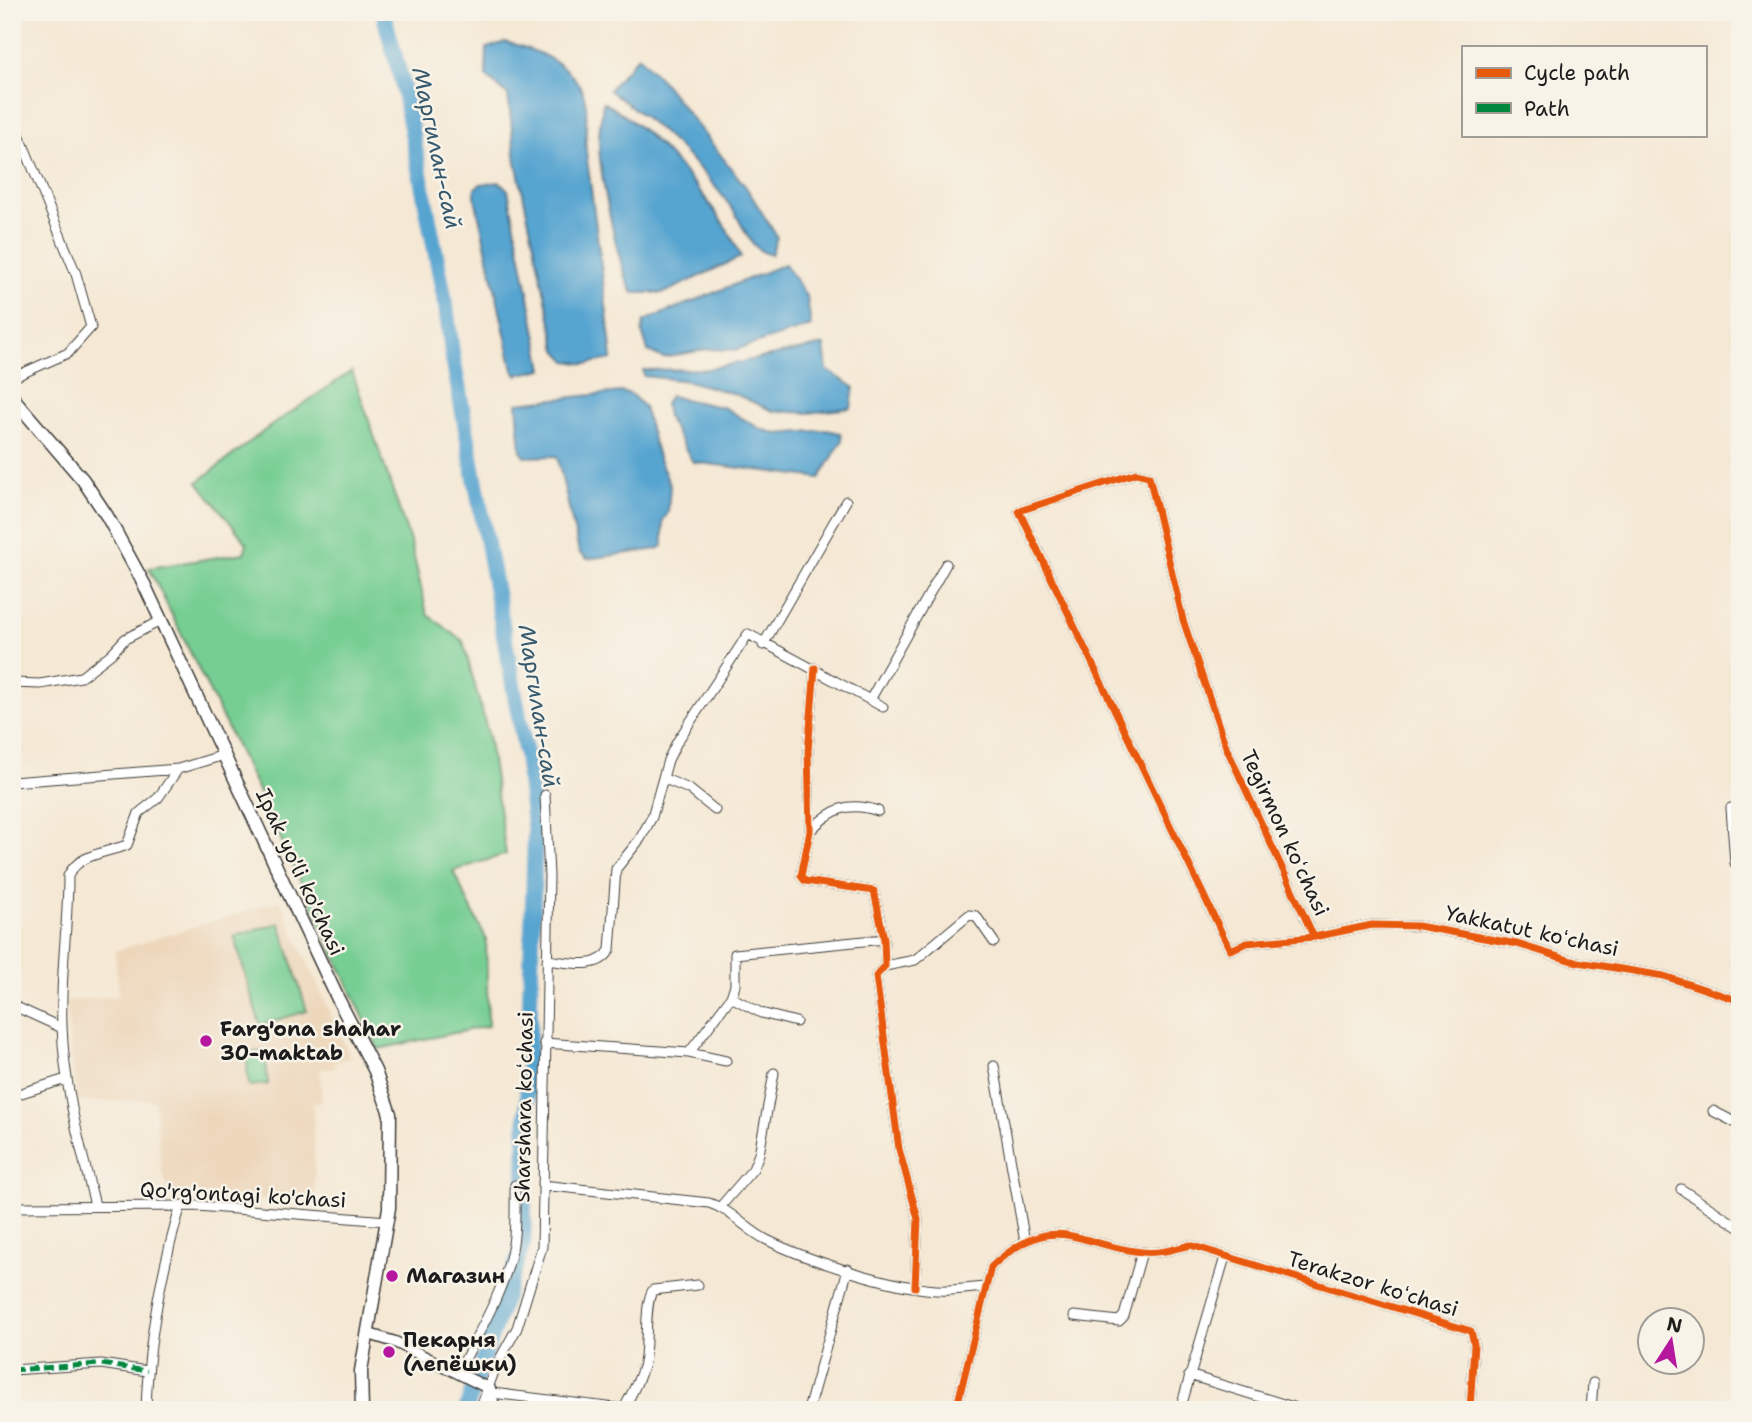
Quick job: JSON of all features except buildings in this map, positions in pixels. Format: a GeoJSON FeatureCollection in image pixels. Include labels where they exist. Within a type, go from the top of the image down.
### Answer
{"type":"FeatureCollection","features":[{"type":"Feature","properties":{"kind":"main road","name":"Ipak yo'li ko'chasi"},"geometry":{"type":"LineString","coordinates":[[12,397],[61,451],[107,516],[162,620],[338,999],[375,1071],[390,1114],[391,1179],[387,1221],[361,1371],[362,1410]]}},
{"type":"Feature","properties":{"kind":"street"},"geometry":{"type":"LineString","coordinates":[[12,117],[76,274],[91,327],[68,353],[12,378]]}},
{"type":"Feature","properties":{"kind":"street","name":"Tegirmon koʻchasi"},"geometry":{"type":"LineString","coordinates":[[1136,473],[1149,476],[1183,620],[1222,735],[1314,937],[1247,943],[1230,950],[1019,512],[1136,473]]}},
{"type":"Feature","properties":{"kind":"street"},"geometry":{"type":"LineString","coordinates":[[763,645],[846,501]]}},
{"type":"Feature","properties":{"kind":"street"},"geometry":{"type":"LineString","coordinates":[[870,700],[946,564]]}},
{"type":"Feature","properties":{"kind":"street"},"geometry":{"type":"LineString","coordinates":[[12,683],[40,684],[81,677],[111,654],[125,639],[162,620]]}},
{"type":"Feature","properties":{"kind":"street"},"geometry":{"type":"LineString","coordinates":[[547,960],[592,963],[606,957],[610,950],[616,869],[640,839],[652,817],[677,741],[748,634],[763,645],[814,668],[883,707]]}},
{"type":"Feature","properties":{"kind":"street"},"geometry":{"type":"LineString","coordinates":[[814,668],[808,751],[810,831],[801,876],[805,881],[874,891],[884,939],[885,966]]}},
{"type":"Feature","properties":{"kind":"street"},"geometry":{"type":"LineString","coordinates":[[12,782],[178,769],[224,755]]}},
{"type":"Feature","properties":{"kind":"street"},"geometry":{"type":"LineString","coordinates":[[95,1205],[66,1079],[62,976],[68,876],[73,865],[87,857],[127,845],[139,813],[158,798],[178,769]]}},
{"type":"Feature","properties":{"kind":"street"},"geometry":{"type":"LineString","coordinates":[[665,779],[689,789],[715,810]]}},
{"type":"Feature","properties":{"kind":"street","name":"Sharshara koʻchasi"},"geometry":{"type":"LineString","coordinates":[[495,1410],[490,1390],[496,1366],[517,1328],[542,1247],[549,876],[545,795]]}},
{"type":"Feature","properties":{"kind":"street"},"geometry":{"type":"LineString","coordinates":[[810,831],[824,816],[838,808],[861,806],[878,811]]}},
{"type":"Feature","properties":{"kind":"street"},"geometry":{"type":"LineString","coordinates":[[1735,863],[1731,808],[1740,807]]}},
{"type":"Feature","properties":{"kind":"street"},"geometry":{"type":"LineString","coordinates":[[915,1287],[918,1219],[900,1149],[876,976],[885,966],[915,960],[969,915],[976,916],[994,942]]}},
{"type":"Feature","properties":{"kind":"street","name":"Yakkatut koʻchasi"},"geometry":{"type":"LineString","coordinates":[[1314,937],[1372,925],[1418,926],[1517,944],[1572,961],[1664,976],[1740,1001]]}},
{"type":"Feature","properties":{"kind":"street"},"geometry":{"type":"LineString","coordinates":[[689,1053],[731,997],[736,985],[734,958],[740,952],[812,948],[884,939]]}},
{"type":"Feature","properties":{"kind":"street"},"geometry":{"type":"LineString","coordinates":[[731,997],[761,1013],[796,1022]]}},
{"type":"Feature","properties":{"kind":"street"},"geometry":{"type":"LineString","coordinates":[[12,1005],[62,1028]]}},
{"type":"Feature","properties":{"kind":"street"},"geometry":{"type":"LineString","coordinates":[[544,1043],[689,1053],[726,1062]]}},
{"type":"Feature","properties":{"kind":"street"},"geometry":{"type":"LineString","coordinates":[[994,1066],[1026,1242]]}},
{"type":"Feature","properties":{"kind":"street"},"geometry":{"type":"LineString","coordinates":[[722,1206],[753,1169],[759,1154],[774,1073]]}},
{"type":"Feature","properties":{"kind":"street"},"geometry":{"type":"LineString","coordinates":[[12,1096],[66,1079]]}},
{"type":"Feature","properties":{"kind":"street"},"geometry":{"type":"LineString","coordinates":[[1713,1111],[1740,1125]]}},
{"type":"Feature","properties":{"kind":"street"},"geometry":{"type":"LineString","coordinates":[[458,1373],[493,1303],[509,1259],[513,1243],[515,1185]]}},
{"type":"Feature","properties":{"kind":"street"},"geometry":{"type":"LineString","coordinates":[[542,1185],[722,1206],[758,1236],[775,1245],[848,1269],[915,1287],[938,1290],[985,1287]]}},
{"type":"Feature","properties":{"kind":"street"},"geometry":{"type":"LineString","coordinates":[[1681,1189],[1740,1228]]}},
{"type":"Feature","properties":{"kind":"street"},"geometry":{"type":"LineString","coordinates":[[146,1410],[147,1371],[165,1258],[181,1205]]}},
{"type":"Feature","properties":{"kind":"street","name":"Qo'rg'ontagi ko'chasi"},"geometry":{"type":"LineString","coordinates":[[12,1206],[181,1205],[387,1221]]}},
{"type":"Feature","properties":{"kind":"street"},"geometry":{"type":"LineString","coordinates":[[956,1410],[991,1267],[1007,1252],[1026,1242],[1055,1233],[1076,1235],[1142,1252],[1124,1316],[1119,1321],[1074,1316]]}},
{"type":"Feature","properties":{"kind":"street","name":"Terakzor koʻchasi"},"geometry":{"type":"LineString","coordinates":[[1142,1252],[1165,1252],[1190,1245],[1471,1331],[1474,1344],[1470,1410]]}},
{"type":"Feature","properties":{"kind":"street"},"geometry":{"type":"LineString","coordinates":[[1180,1410],[1225,1257]]}},
{"type":"Feature","properties":{"kind":"street"},"geometry":{"type":"LineString","coordinates":[[808,1410],[848,1269]]}},
{"type":"Feature","properties":{"kind":"street"},"geometry":{"type":"LineString","coordinates":[[369,1334],[396,1342],[490,1390],[624,1410],[644,1365],[649,1331],[648,1297],[653,1290],[698,1286]]}},
{"type":"Feature","properties":{"kind":"street"},"geometry":{"type":"LineString","coordinates":[[12,1370],[101,1364],[147,1371]]}},
{"type":"Feature","properties":{"kind":"street"},"geometry":{"type":"LineString","coordinates":[[1189,1375],[1303,1410]]}},
{"type":"Feature","properties":{"kind":"street"},"geometry":{"type":"LineString","coordinates":[[1591,1410],[1593,1383]]}},
{"type":"Feature","properties":{"kind":"street"},"geometry":{"type":"LineString","coordinates":[[480,1410],[490,1390]]}},
{"type":"Feature","properties":{"kind":"shaded area","name":"Farg'ona shahar 30-maktab"},"geometry":{"type":"Polygon","coordinates":[[[280,901],[350,1057],[334,1063],[335,1068],[320,1069],[322,1102],[313,1103],[315,1201],[170,1196],[161,1167],[155,1100],[75,1102],[66,1001],[119,996],[115,951],[280,901]]]}},
{"type":"Feature","properties":{"kind":"green space"},"geometry":{"type":"Polygon","coordinates":[[[352,371],[411,544],[427,614],[463,641],[488,734],[506,854],[453,871],[486,939],[488,1026],[378,1049],[266,807],[149,568],[244,553],[247,544],[198,482],[269,427],[352,371]]]}},
{"type":"Feature","properties":{"kind":"green space"},"geometry":{"type":"Polygon","coordinates":[[[280,923],[307,1011],[260,1025],[234,936],[280,923]]]}},
{"type":"Feature","properties":{"kind":"green space"},"geometry":{"type":"Polygon","coordinates":[[[265,1051],[268,1084],[249,1086],[246,1053],[265,1051]]]}},
{"type":"Feature","properties":{"kind":"water"},"geometry":{"type":"Polygon","coordinates":[[[505,42],[535,51],[563,67],[578,83],[585,99],[586,151],[612,359],[586,364],[567,361],[557,350],[516,162],[508,95],[486,76],[487,48],[505,42]]]}},
{"type":"Feature","properties":{"kind":"water"},"geometry":{"type":"Polygon","coordinates":[[[638,56],[662,81],[746,187],[777,237],[771,255],[757,248],[731,207],[690,159],[659,129],[609,90],[638,56]]]}},
{"type":"Feature","properties":{"kind":"water"},"geometry":{"type":"Polygon","coordinates":[[[603,102],[642,130],[682,170],[718,216],[741,257],[664,293],[633,293],[627,281],[610,219],[602,173],[599,140],[603,102]]]}},
{"type":"Feature","properties":{"kind":"water"},"geometry":{"type":"Polygon","coordinates":[[[500,182],[508,190],[543,369],[517,375],[513,370],[475,198],[475,188],[481,184],[500,182]]]}},
{"type":"Feature","properties":{"kind":"water"},"geometry":{"type":"Polygon","coordinates":[[[785,264],[807,297],[811,326],[735,350],[708,349],[663,358],[648,351],[642,332],[644,321],[785,264]]]}},
{"type":"Feature","properties":{"kind":"water"},"geometry":{"type":"Polygon","coordinates":[[[824,345],[827,370],[854,387],[851,408],[808,413],[773,411],[735,394],[688,381],[644,376],[643,370],[707,369],[824,345]]]}},
{"type":"Feature","properties":{"kind":"water"},"geometry":{"type":"Polygon","coordinates":[[[621,392],[631,394],[644,407],[658,457],[670,485],[668,513],[663,520],[663,546],[658,549],[587,559],[579,552],[557,456],[525,457],[521,451],[517,403],[621,392]]]}},
{"type":"Feature","properties":{"kind":"water"},"geometry":{"type":"Polygon","coordinates":[[[670,396],[725,408],[759,428],[777,434],[827,430],[841,433],[842,441],[820,478],[693,462],[667,417],[665,404],[670,396]]]}},
{"type":"Feature","properties":{"kind":"waterway","name":"Маргилан-сай"},"geometry":{"type":"LineString","coordinates":[[383,12],[402,82],[446,306],[452,353],[526,755],[535,833],[523,1243],[466,1410]]}},
{"type":"Feature","properties":{"kind":"marked path"},"geometry":{"type":"LineString","coordinates":[[12,1370],[101,1364],[147,1371]]}},
{"type":"Feature","properties":{"kind":"cycle path"},"geometry":{"type":"LineString","coordinates":[[1314,937],[1226,747],[1183,620],[1149,476],[1136,473],[1019,511],[1230,950],[1247,943],[1314,937],[1372,925],[1418,926],[1517,944],[1572,961],[1664,976],[1740,1001]]}},
{"type":"Feature","properties":{"kind":"cycle path"},"geometry":{"type":"LineString","coordinates":[[815,668],[808,751],[810,831],[801,876],[805,881],[874,891],[884,939],[885,966],[876,976],[899,1149],[918,1219],[915,1287]]}},
{"type":"Feature","properties":{"kind":"cycle path"},"geometry":{"type":"LineString","coordinates":[[956,1410],[991,1267],[1013,1249],[1049,1234],[1082,1238],[1142,1252],[1160,1252],[1190,1245],[1471,1331],[1474,1344],[1470,1410]]}},
{"type":"Feature","properties":{"kind":"place","name":"Farg'ona shahar 30-maktab"},"geometry":{"type":"Point","coordinates":[206,1041]}},
{"type":"Feature","properties":{"kind":"place","name":"Магазин"},"geometry":{"type":"Point","coordinates":[392,1276]}},
{"type":"Feature","properties":{"kind":"place","name":"Пекарня (лепёшки)"},"geometry":{"type":"Point","coordinates":[389,1352]}}]}
